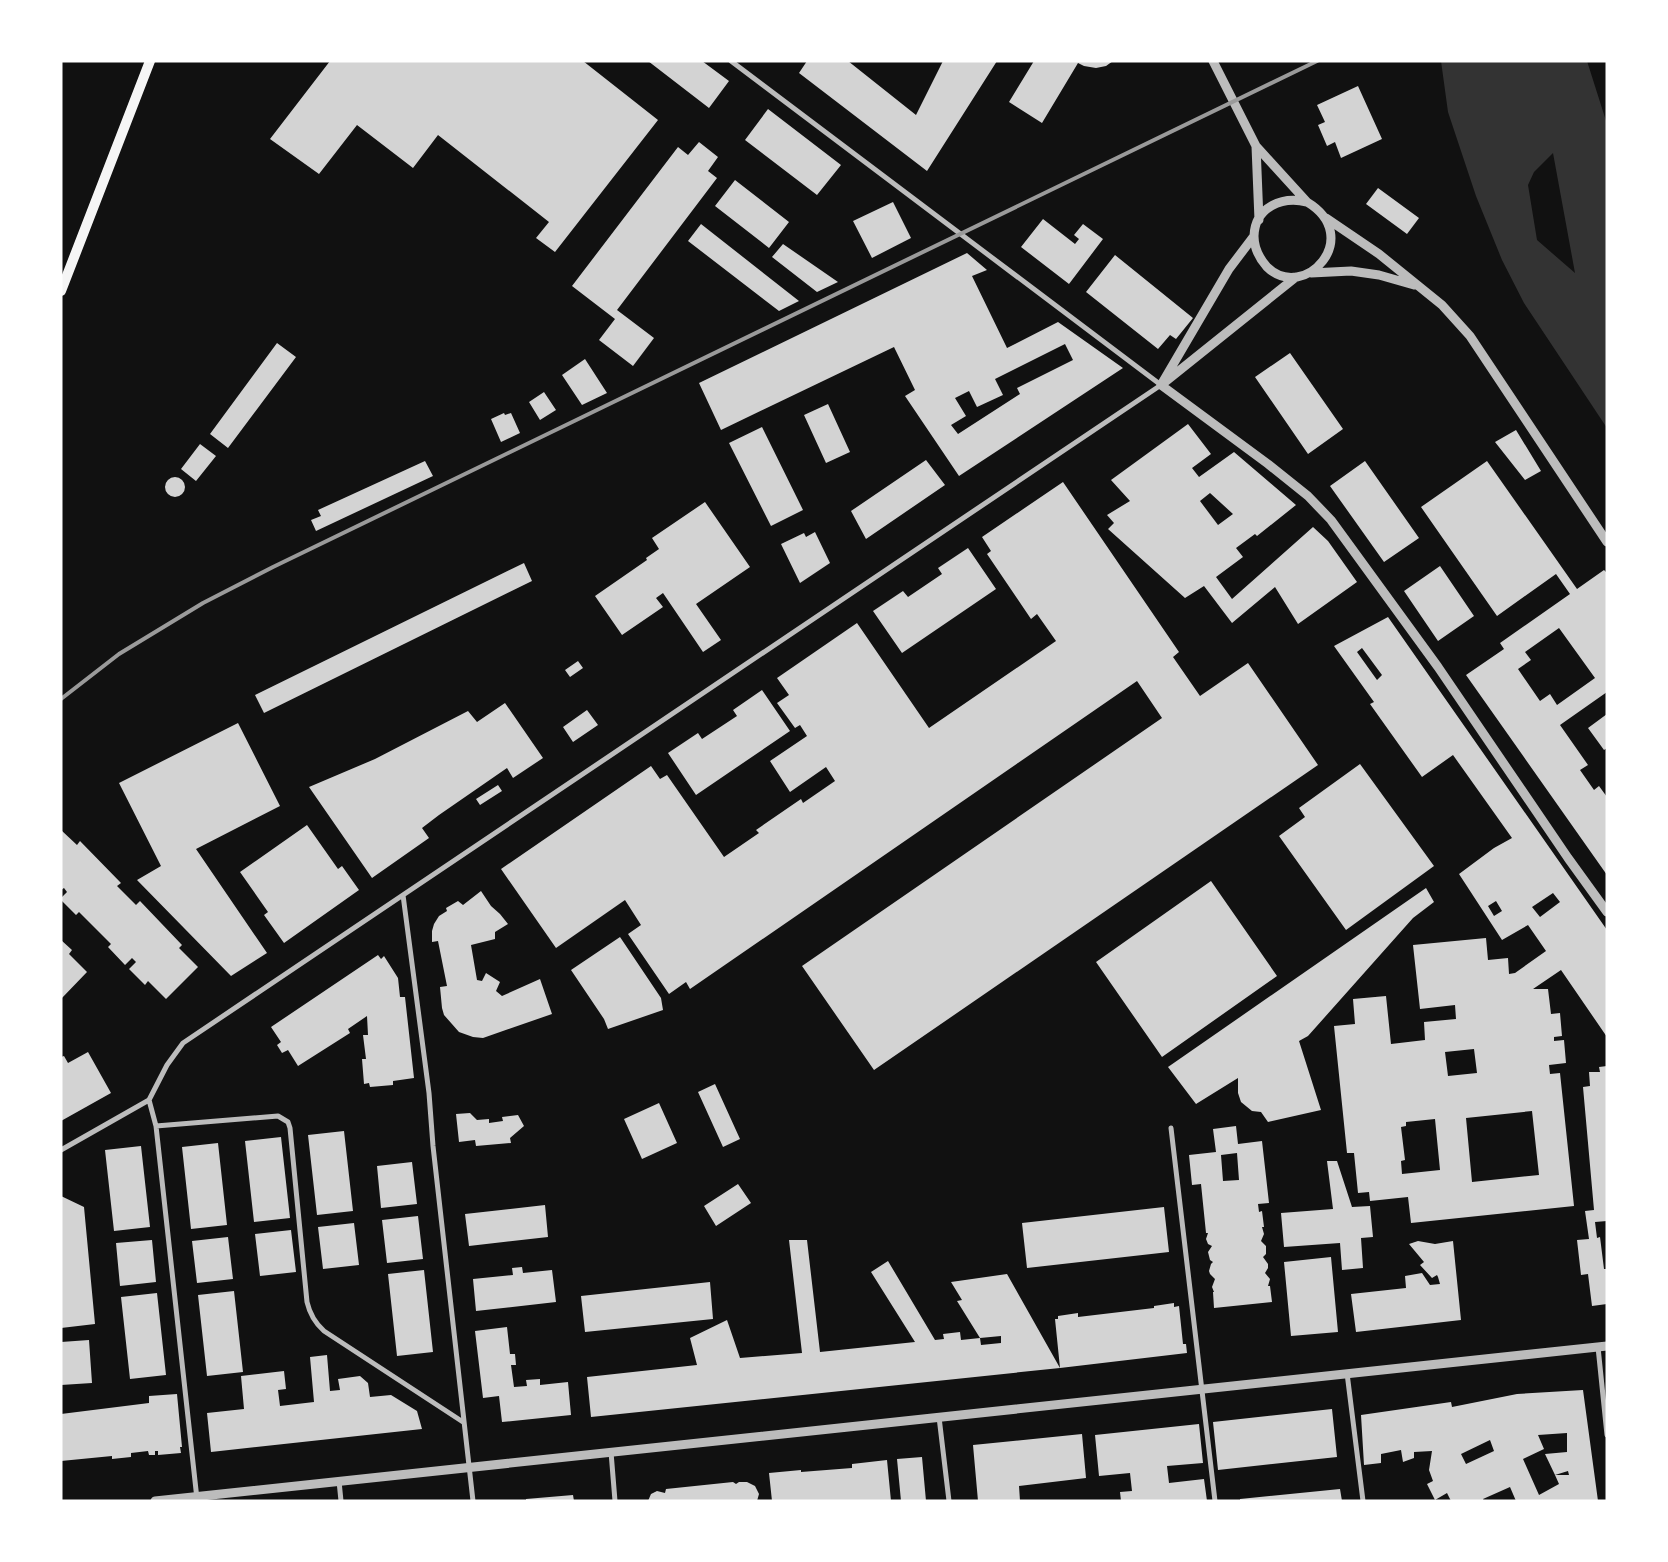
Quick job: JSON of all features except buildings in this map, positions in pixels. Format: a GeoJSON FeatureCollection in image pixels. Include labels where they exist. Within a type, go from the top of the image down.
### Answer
{"type":"FeatureCollection","features":[{"type":"Feature","properties":{"kind":"main road"},"geometry":{"type":"LineString","coordinates":[[61,292],[150,61]]}},
{"type":"Feature","properties":{"kind":"street"},"geometry":{"type":"LineString","coordinates":[[731,61],[1308,496],[1331,520],[1438,667],[1607,912]]}},
{"type":"Feature","properties":{"kind":"street"},"geometry":{"type":"LineString","coordinates":[[1213,61],[1256,146],[1307,202]]}},
{"type":"Feature","properties":{"kind":"street"},"geometry":{"type":"LineString","coordinates":[[1256,146],[1258,220],[1254,236],[1256,249],[1261,261],[1271,270],[1283,276],[1296,277],[1310,273],[1351,271],[1419,286]]}},
{"type":"Feature","properties":{"kind":"street"},"geometry":{"type":"LineString","coordinates":[[1258,220],[1274,204],[1285,200],[1307,202],[1318,208],[1326,218],[1379,254],[1442,305],[1470,336],[1607,542]]}},
{"type":"Feature","properties":{"kind":"street"},"geometry":{"type":"LineString","coordinates":[[1310,273],[1321,265],[1328,254],[1331,242],[1326,218]]}},
{"type":"Feature","properties":{"kind":"street"},"geometry":{"type":"LineString","coordinates":[[1161,385],[1229,269],[1254,236]]}},
{"type":"Feature","properties":{"kind":"street"},"geometry":{"type":"LineString","coordinates":[[61,1150],[149,1100],[167,1065],[183,1043],[1161,385],[1296,277]]}},
{"type":"Feature","properties":{"kind":"street"},"geometry":{"type":"LineString","coordinates":[[403,895],[429,1094],[434,1156],[473,1501]]}},
{"type":"Feature","properties":{"kind":"street"},"geometry":{"type":"LineString","coordinates":[[149,1100],[156,1126],[197,1498]]}},
{"type":"Feature","properties":{"kind":"street"},"geometry":{"type":"LineString","coordinates":[[156,1126],[278,1116],[288,1122],[307,1302],[316,1324],[463,1422]]}},
{"type":"Feature","properties":{"kind":"street"},"geometry":{"type":"LineString","coordinates":[[1171,1128],[1214,1501]]}},
{"type":"Feature","properties":{"kind":"street"},"geometry":{"type":"LineString","coordinates":[[155,1501],[1602,1346],[1607,1435]]}},
{"type":"Feature","properties":{"kind":"street"},"geometry":{"type":"LineString","coordinates":[[1347,1373],[1363,1501]]}},
{"type":"Feature","properties":{"kind":"street"},"geometry":{"type":"LineString","coordinates":[[939,1417],[949,1501]]}},
{"type":"Feature","properties":{"kind":"street"},"geometry":{"type":"LineString","coordinates":[[612,1452],[615,1501]]}},
{"type":"Feature","properties":{"kind":"street"},"geometry":{"type":"LineString","coordinates":[[340,1481],[342,1501]]}},
{"type":"Feature","properties":{"kind":"shaded area"},"geometry":{"type":"Polygon","coordinates":[[[1441,61],[1587,61],[1607,124],[1607,428],[1524,303],[1502,260],[1476,196],[1448,112],[1441,61]],[[1553,153],[1534,172],[1528,185],[1537,240],[1575,273],[1553,153]]]}},
{"type":"Feature","properties":{"kind":"railway"},"geometry":{"type":"LineString","coordinates":[[61,699],[119,654],[203,603],[273,567],[1317,61]]}}]}
